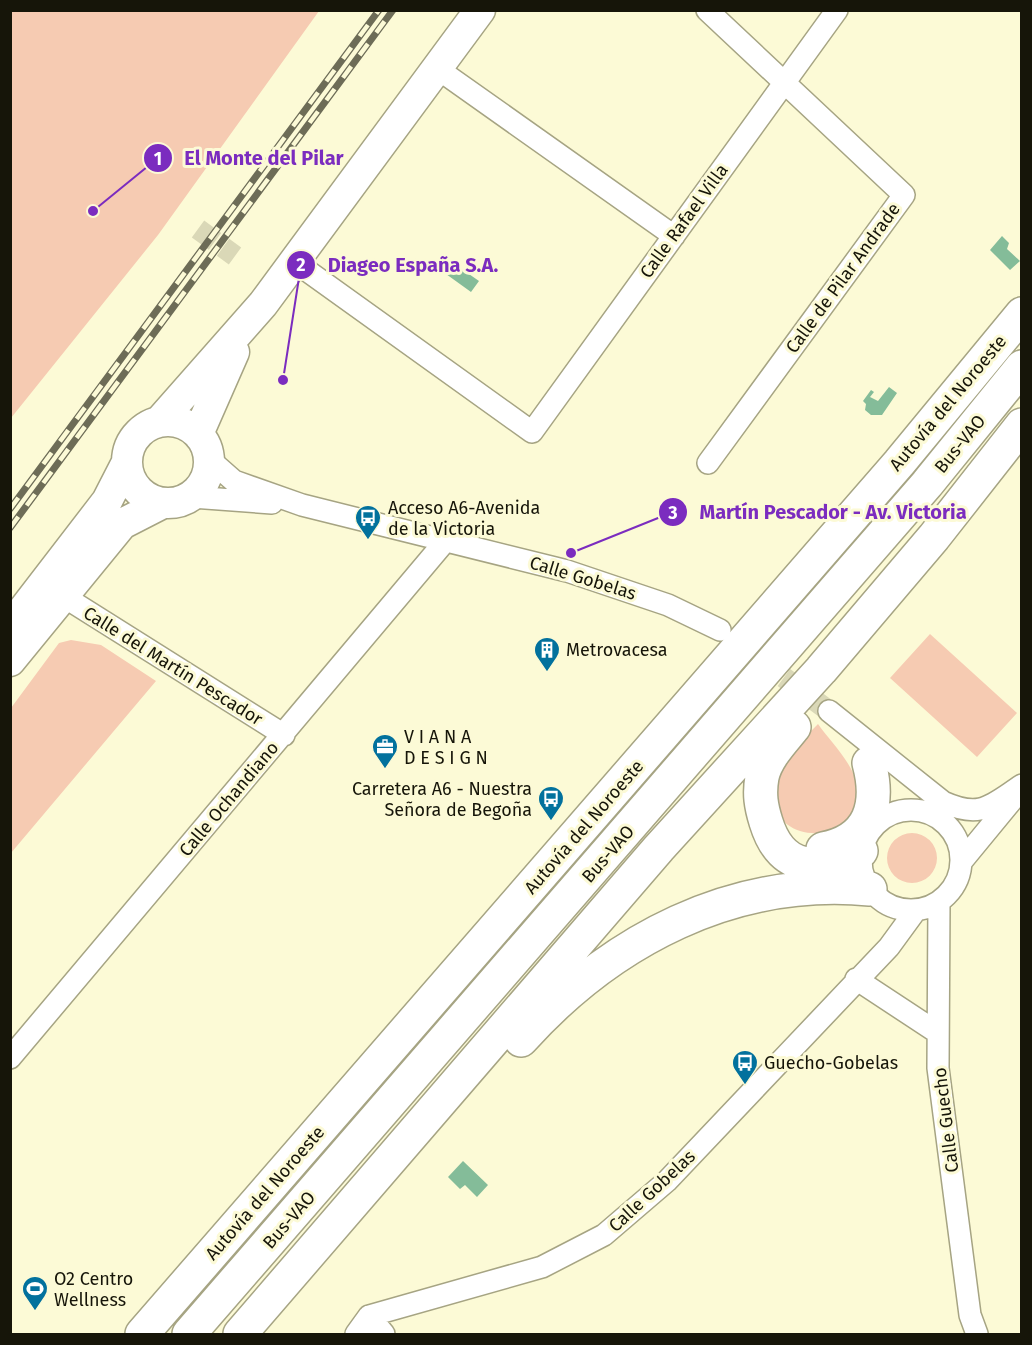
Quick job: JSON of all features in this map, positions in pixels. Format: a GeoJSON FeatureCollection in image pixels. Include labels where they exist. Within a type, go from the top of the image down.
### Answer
{"type":"FeatureCollection","features":[{"type":"Feature","properties":{"kind":"highway","name":"Autovía del Noroeste"},"geometry":{"type":"LineString","coordinates":[[142,1335],[899,463],[1022,314]]}},
{"type":"Feature","properties":{"kind":"highway","name":"Bus-VAO"},"geometry":{"type":"LineString","coordinates":[[189,1335],[912,502],[1022,367]]}},
{"type":"Feature","properties":{"kind":"highway"},"geometry":{"type":"LineString","coordinates":[[240,1335],[659,848],[821,670],[934,537],[1022,425]]}},
{"type":"Feature","properties":{"kind":"highway"},"geometry":{"type":"LineString","coordinates":[[821,670],[801,718],[770,758],[762,776],[759,803],[771,838],[781,851],[792,859],[814,865],[835,863],[861,851]]}},
{"type":"Feature","properties":{"kind":"highway"},"geometry":{"type":"LineString","coordinates":[[765,820],[791,844],[804,848],[818,850],[843,842],[861,829],[872,810],[875,790],[868,751]]}},
{"type":"Feature","properties":{"kind":"highway"},"geometry":{"type":"LineString","coordinates":[[461,1078],[498,1065],[565,995],[621,952],[693,914],[778,892],[842,886],[876,895]]}},
{"type":"Feature","properties":{"kind":"street"},"geometry":{"type":"LineString","coordinates":[[10,627],[107,501],[126,464],[132,442],[139,432],[159,422],[263,304],[480,10]]}},
{"type":"Feature","properties":{"kind":"street","name":"Calle de Pilar Andrade"},"geometry":{"type":"LineString","coordinates":[[707,10],[904,195],[708,463]]}},
{"type":"Feature","properties":{"kind":"street","name":"Calle Rafael Villa"},"geometry":{"type":"LineString","coordinates":[[295,262],[532,432],[837,10]]}},
{"type":"Feature","properties":{"kind":"street"},"geometry":{"type":"LineString","coordinates":[[438,69],[674,236]]}},
{"type":"Feature","properties":{"kind":"street"},"geometry":{"type":"LineString","coordinates":[[10,661],[122,524],[161,504],[182,502],[192,497],[206,480],[204,447],[232,354],[263,304]]}},
{"type":"Feature","properties":{"kind":"street"},"geometry":{"type":"LineString","coordinates":[[159,422],[180,423],[204,447]]}},
{"type":"Feature","properties":{"kind":"street","name":"Calle Gobelas"},"geometry":{"type":"LineString","coordinates":[[204,447],[234,481],[302,505],[447,539],[616,586],[668,605],[720,630]]}},
{"type":"Feature","properties":{"kind":"street"},"geometry":{"type":"LineString","coordinates":[[126,464],[129,478],[136,490],[147,499],[161,504]]}},
{"type":"Feature","properties":{"kind":"street","name":"Calle Gobelas"},"geometry":{"type":"LineString","coordinates":[[192,497],[302,505]]}},
{"type":"Feature","properties":{"kind":"street","name":"Calle Ochandiano"},"geometry":{"type":"LineString","coordinates":[[10,1058],[447,539]]}},
{"type":"Feature","properties":{"kind":"street","name":"Calle del Martín Pescador"},"geometry":{"type":"LineString","coordinates":[[63,596],[284,735]]}},
{"type":"Feature","properties":{"kind":"street"},"geometry":{"type":"LineString","coordinates":[[868,751],[943,802],[963,811],[985,809],[1022,785]]}},
{"type":"Feature","properties":{"kind":"street"},"geometry":{"type":"LineString","coordinates":[[868,751],[929,812],[949,826],[956,836],[962,861],[959,877],[951,891],[939,902],[916,910],[899,909],[876,895],[862,870],[861,851],[866,836],[888,815],[901,810],[929,812]]}},
{"type":"Feature","properties":{"kind":"street"},"geometry":{"type":"LineString","coordinates":[[868,751],[887,788],[888,815]]}},
{"type":"Feature","properties":{"kind":"street"},"geometry":{"type":"LineString","coordinates":[[962,861],[1022,789]]}},
{"type":"Feature","properties":{"kind":"street"},"geometry":{"type":"LineString","coordinates":[[949,826],[974,825],[1007,806]]}},
{"type":"Feature","properties":{"kind":"street","name":"Calle Gobelas"},"geometry":{"type":"LineString","coordinates":[[863,972],[884,945],[888,930],[888,916],[876,895]]}},
{"type":"Feature","properties":{"kind":"street","name":"Calle Guecho"},"geometry":{"type":"LineString","coordinates":[[939,902],[938,1068],[970,1315],[977,1335]]}},
{"type":"Feature","properties":{"kind":"street","name":"Calle Gobelas"},"geometry":{"type":"LineString","coordinates":[[369,1316],[542,1267],[604,1235],[667,1181],[889,947],[916,910]]}},
{"type":"Feature","properties":{"kind":"street"},"geometry":{"type":"LineString","coordinates":[[863,972],[938,1033]]}},
{"type":"Feature","properties":{"kind":"street"},"geometry":{"type":"LineString","coordinates":[[356,1335],[369,1316],[384,1335]]}},
{"type":"Feature","properties":{"kind":"shaded area"},"geometry":{"type":"Polygon","coordinates":[[[11,10],[319,11],[158,235],[11,418],[11,10]]]}},
{"type":"Feature","properties":{"kind":"shaded area"},"geometry":{"type":"Polygon","coordinates":[[[1002,236],[1009,243],[1007,249],[1020,261],[1010,270],[990,250],[1002,236]]]}},
{"type":"Feature","properties":{"kind":"shaded area"},"geometry":{"type":"Polygon","coordinates":[[[453,263],[479,281],[471,292],[446,274],[453,263]]]}},
{"type":"Feature","properties":{"kind":"shaded area"},"geometry":{"type":"Polygon","coordinates":[[[889,387],[897,393],[882,415],[871,415],[865,410],[866,404],[863,401],[871,390],[874,392],[870,397],[878,401],[889,387]]]}},
{"type":"Feature","properties":{"kind":"shaded area"},"geometry":{"type":"Polygon","coordinates":[[[930,634],[1017,713],[977,757],[890,678],[930,634]]]}},
{"type":"Feature","properties":{"kind":"shaded area"},"geometry":{"type":"Polygon","coordinates":[[[71,640],[101,645],[156,681],[11,853],[11,708],[59,643],[71,640]]]}},
{"type":"Feature","properties":{"kind":"shaded area"},"geometry":{"type":"Polygon","coordinates":[[[818,724],[845,758],[853,773],[856,781],[857,805],[847,822],[830,831],[809,833],[790,827],[777,812],[775,789],[790,753],[818,724]]]}},
{"type":"Feature","properties":{"kind":"shaded area"},"geometry":{"type":"Polygon","coordinates":[[[912,833],[930,840],[937,858],[930,876],[912,883],[894,876],[887,858],[894,840],[912,833]]]}},
{"type":"Feature","properties":{"kind":"shaded area"},"geometry":{"type":"Polygon","coordinates":[[[463,1161],[488,1185],[477,1197],[465,1185],[460,1189],[448,1177],[463,1161]]]}},
{"type":"Feature","properties":{"kind":"tunnel"},"geometry":{"type":"LineString","coordinates":[[198,229],[235,256]]}},
{"type":"Feature","properties":{"kind":"tunnel"},"geometry":{"type":"LineString","coordinates":[[759,659],[829,711]]}},
{"type":"Feature","properties":{"kind":"railway"},"geometry":{"type":"LineString","coordinates":[[10,509],[379,10]]}},
{"type":"Feature","properties":{"kind":"railway"},"geometry":{"type":"LineString","coordinates":[[10,528],[393,10]]}},
{"type":"Feature","properties":{"kind":"place","name":"El Monte del Pilar"},"geometry":{"type":"Point","coordinates":[93,211]}},
{"type":"Feature","properties":{"kind":"place","name":"Diageo España S.A."},"geometry":{"type":"Point","coordinates":[283,380]}},
{"type":"Feature","properties":{"kind":"place","name":"Acceso A6-Avenida de la Victoria"},"geometry":{"type":"Point","coordinates":[368,541]}},
{"type":"Feature","properties":{"kind":"place","name":"Martín Pescador - Av. Victoria"},"geometry":{"type":"Point","coordinates":[571,553]}},
{"type":"Feature","properties":{"kind":"place","name":"Metrovacesa"},"geometry":{"type":"Point","coordinates":[547,673]}},
{"type":"Feature","properties":{"kind":"place","name":"V I A N A D E S I G N"},"geometry":{"type":"Point","coordinates":[385,770]}},
{"type":"Feature","properties":{"kind":"place","name":"Carretera A6 - Nuestra Señora de Begoña"},"geometry":{"type":"Point","coordinates":[551,822]}},
{"type":"Feature","properties":{"kind":"place","name":"Guecho-Gobelas"},"geometry":{"type":"Point","coordinates":[745,1086]}},
{"type":"Feature","properties":{"kind":"place","name":"O2 Centro Wellness"},"geometry":{"type":"Point","coordinates":[35,1312]}}]}
